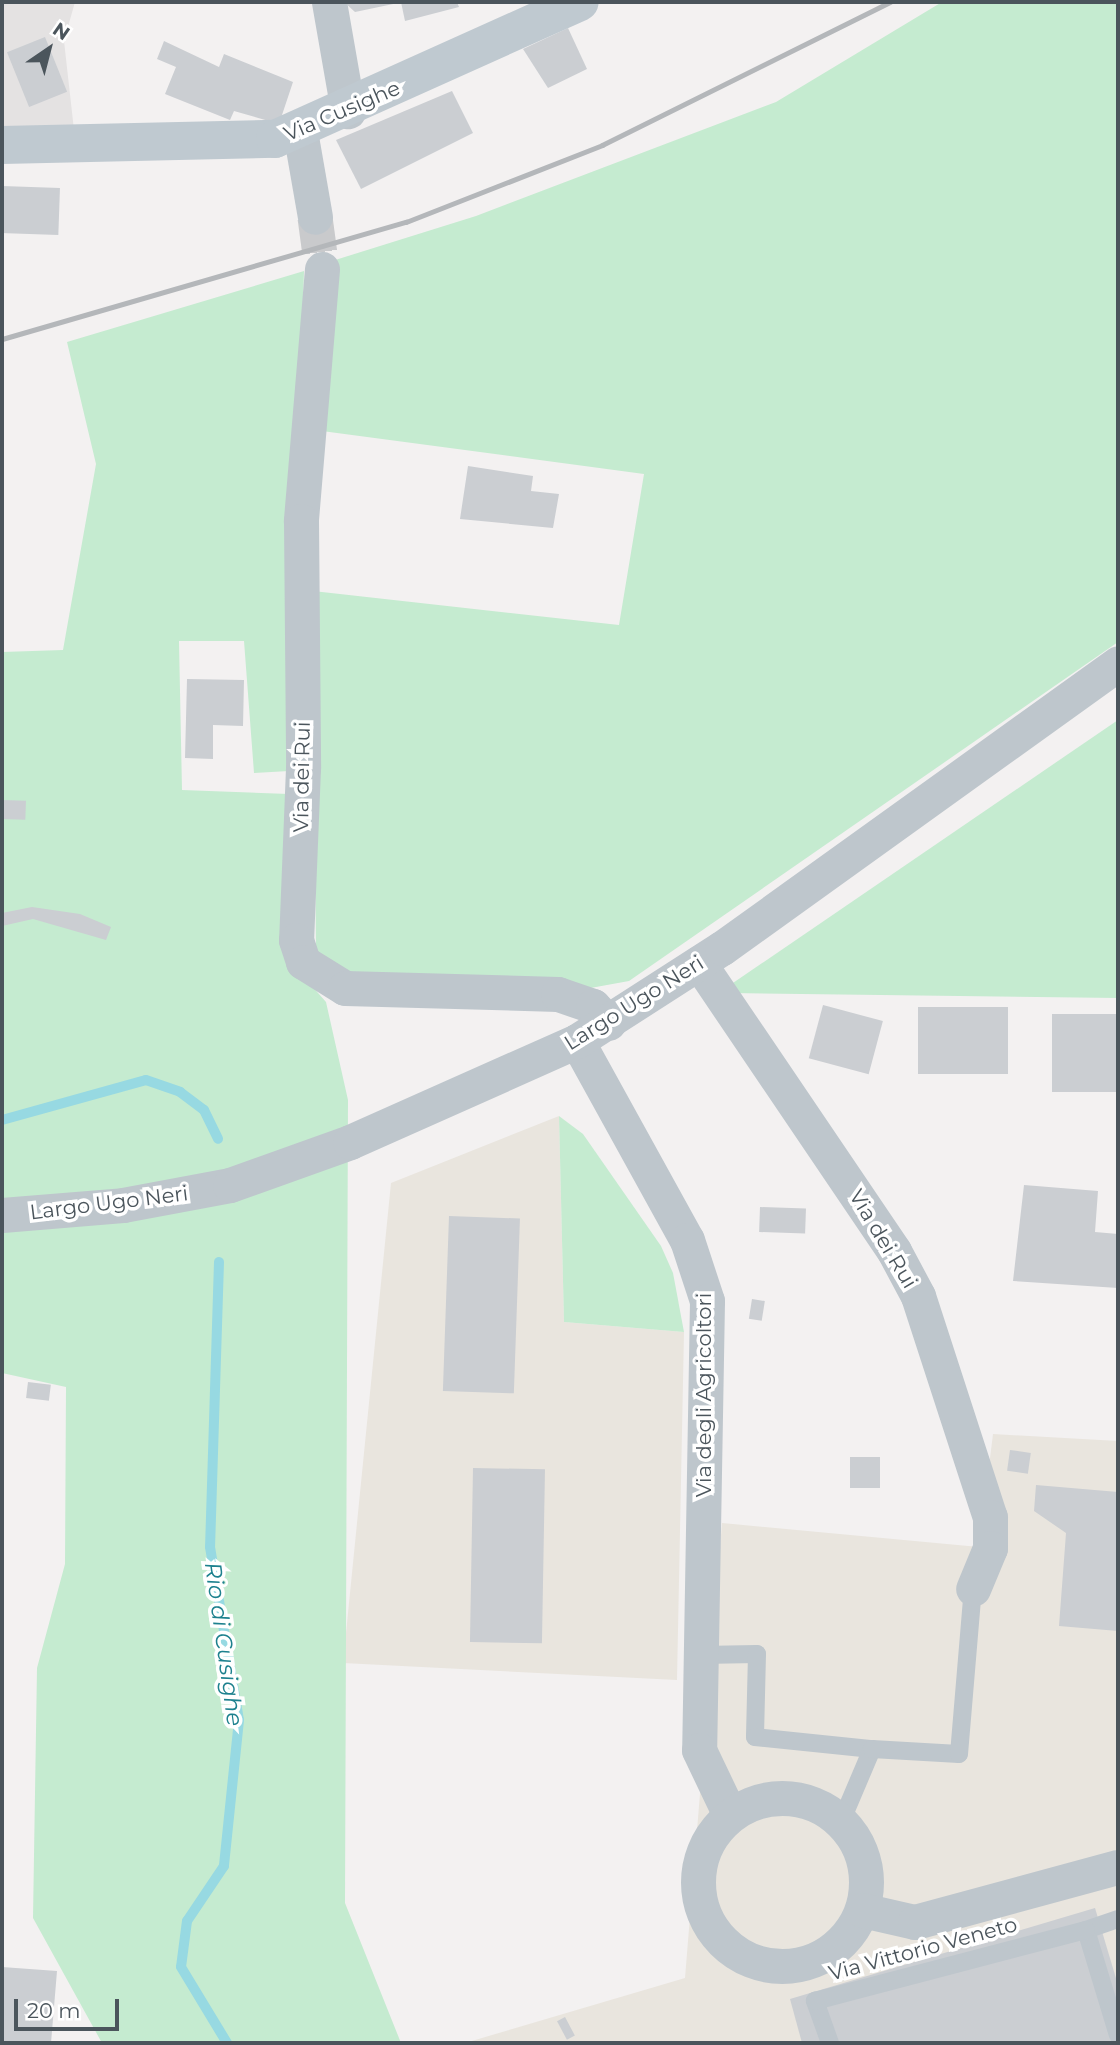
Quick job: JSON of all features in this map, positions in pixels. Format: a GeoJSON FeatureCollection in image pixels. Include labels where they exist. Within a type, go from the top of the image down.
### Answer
{"type":"FeatureCollection","features":[{"type":"Feature","properties":{"kind":"street"},"geometry":{"type":"LineString","coordinates":[[330,2],[348,111]]}},
{"type":"Feature","properties":{"kind":"street","name":"Via Cusighe"},"geometry":{"type":"LineString","coordinates":[[2,145],[247,141],[300,131],[580,2]]}},
{"type":"Feature","properties":{"kind":"street"},"geometry":{"type":"LineString","coordinates":[[300,131],[315,217]]}},
{"type":"Feature","properties":{"kind":"street","name":"Via dei Rui"},"geometry":{"type":"LineString","coordinates":[[322,269],[301,521],[303,768],[296,940],[303,962],[345,988],[558,994],[593,1006],[609,1023]]}},
{"type":"Feature","properties":{"kind":"street","name":"Largo Ugo Neri"},"geometry":{"type":"LineString","coordinates":[[2,1215],[123,1205],[230,1185],[350,1142],[577,1041],[699,963],[1118,663]]}},
{"type":"Feature","properties":{"kind":"street","name":"Via dei Rui"},"geometry":{"type":"LineString","coordinates":[[699,963],[894,1251],[918,1296],[990,1517],[990,1548],[973,1589]]}},
{"type":"Feature","properties":{"kind":"street","name":"Via degli Agricoltori"},"geometry":{"type":"LineString","coordinates":[[577,1041],[687,1240],[707,1301],[699,1750],[730,1815]]}},
{"type":"Feature","properties":{"kind":"street"},"geometry":{"type":"LineString","coordinates":[[774,1798],[810,1803],[841,1822],[865,1862],[862,1910],[830,1952],[804,1964],[749,1960],[724,1944],[707,1921],[698,1893],[699,1864],[710,1837],[730,1815],[774,1798]]}},
{"type":"Feature","properties":{"kind":"street"},"geometry":{"type":"LineString","coordinates":[[862,1910],[915,1922],[1118,1867]]}},
{"type":"Feature","properties":{"kind":"lane"},"geometry":{"type":"LineString","coordinates":[[701,1655],[757,1654],[755,1737],[872,1749],[959,1754],[973,1589]]}},
{"type":"Feature","properties":{"kind":"lane"},"geometry":{"type":"LineString","coordinates":[[841,1822],[872,1749]]}},
{"type":"Feature","properties":{"kind":"lane","name":"Via Vittorio Veneto"},"geometry":{"type":"LineString","coordinates":[[830,2043],[815,2001],[1118,1920]]}},
{"type":"Feature","properties":{"kind":"lane"},"geometry":{"type":"LineString","coordinates":[[1086,1930],[1118,2035]]}},
{"type":"Feature","properties":{"kind":"shaded area"},"geometry":{"type":"Polygon","coordinates":[[[2,2],[75,2],[64,41],[74,130],[2,128],[2,2]]]}},
{"type":"Feature","properties":{"kind":"shaded area"},"geometry":{"type":"Polygon","coordinates":[[[559,1116],[564,1322],[684,1332],[677,1680],[343,1663],[391,1183],[559,1116]]]}},
{"type":"Feature","properties":{"kind":"shaded area"},"geometry":{"type":"Polygon","coordinates":[[[993,1434],[1118,1441],[1118,2043],[465,2043],[685,1978],[722,1523],[979,1547],[993,1434]]]}},
{"type":"Feature","properties":{"kind":"green space"},"geometry":{"type":"Polygon","coordinates":[[[942,2],[1118,2],[1118,642],[629,981],[585,989],[348,980],[316,950],[313,591],[619,625],[644,474],[322,431],[332,261],[476,216],[776,102],[942,2]]]}},
{"type":"Feature","properties":{"kind":"green space"},"geometry":{"type":"Polygon","coordinates":[[[304,271],[289,771],[254,773],[244,641],[179,641],[182,790],[289,794],[296,968],[326,1002],[348,1100],[345,1903],[401,2043],[102,2043],[33,1918],[37,1668],[65,1564],[66,1387],[2,1373],[2,652],[63,650],[96,464],[67,342],[304,271]]]}},
{"type":"Feature","properties":{"kind":"green space"},"geometry":{"type":"Polygon","coordinates":[[[1118,720],[1118,998],[730,993],[730,985],[1118,720]]]}},
{"type":"Feature","properties":{"kind":"green space"},"geometry":{"type":"Polygon","coordinates":[[[559,1116],[583,1134],[661,1246],[673,1273],[684,1332],[564,1322],[559,1116]]]}},
{"type":"Feature","properties":{"kind":"building"},"geometry":{"type":"Polygon","coordinates":[[[344,2],[398,2],[398,3],[355,12],[344,2]]]}},
{"type":"Feature","properties":{"kind":"building"},"geometry":{"type":"Polygon","coordinates":[[[401,2],[457,2],[459,7],[405,21],[401,2]]]}},
{"type":"Feature","properties":{"kind":"building"},"geometry":{"type":"Polygon","coordinates":[[[568,28],[587,69],[548,88],[523,49],[568,28]]]}},
{"type":"Feature","properties":{"kind":"building"},"geometry":{"type":"Polygon","coordinates":[[[45,37],[67,92],[29,107],[7,52],[45,37]]]}},
{"type":"Feature","properties":{"kind":"building"},"geometry":{"type":"Polygon","coordinates":[[[164,41],[219,67],[224,54],[293,82],[279,124],[234,111],[230,120],[165,94],[176,67],[157,59],[164,41]]]}},
{"type":"Feature","properties":{"kind":"building"},"geometry":{"type":"Polygon","coordinates":[[[452,91],[473,133],[361,189],[336,140],[452,91]]]}},
{"type":"Feature","properties":{"kind":"building"},"geometry":{"type":"Polygon","coordinates":[[[2,186],[60,188],[58,235],[2,233],[2,186]]]}},
{"type":"Feature","properties":{"kind":"building"},"geometry":{"type":"Polygon","coordinates":[[[468,466],[533,476],[531,491],[559,494],[553,528],[460,519],[468,466]]]}},
{"type":"Feature","properties":{"kind":"building"},"geometry":{"type":"Polygon","coordinates":[[[187,679],[244,680],[243,726],[213,725],[213,759],[185,758],[187,679]]]}},
{"type":"Feature","properties":{"kind":"building"},"geometry":{"type":"Polygon","coordinates":[[[2,800],[26,801],[25,820],[2,819],[2,800]]]}},
{"type":"Feature","properties":{"kind":"building"},"geometry":{"type":"Polygon","coordinates":[[[32,907],[80,914],[111,927],[106,940],[33,919],[2,926],[2,913],[32,907]]]}},
{"type":"Feature","properties":{"kind":"building"},"geometry":{"type":"Polygon","coordinates":[[[823,1005],[883,1021],[869,1074],[809,1058],[823,1005]]]}},
{"type":"Feature","properties":{"kind":"building"},"geometry":{"type":"Polygon","coordinates":[[[918,1007],[1008,1007],[1008,1074],[918,1074],[918,1007]]]}},
{"type":"Feature","properties":{"kind":"building"},"geometry":{"type":"Polygon","coordinates":[[[1052,1014],[1118,1014],[1118,1092],[1052,1092],[1052,1014]]]}},
{"type":"Feature","properties":{"kind":"building"},"geometry":{"type":"Polygon","coordinates":[[[1024,1185],[1098,1191],[1095,1232],[1118,1234],[1118,1288],[1013,1281],[1024,1185]]]}},
{"type":"Feature","properties":{"kind":"building"},"geometry":{"type":"Polygon","coordinates":[[[760,1207],[806,1209],[805,1234],[759,1232],[760,1207]]]}},
{"type":"Feature","properties":{"kind":"building"},"geometry":{"type":"Polygon","coordinates":[[[449,1216],[520,1218],[514,1393],[443,1391],[449,1216]]]}},
{"type":"Feature","properties":{"kind":"building"},"geometry":{"type":"Polygon","coordinates":[[[752,1299],[765,1301],[762,1321],[749,1319],[752,1299]]]}},
{"type":"Feature","properties":{"kind":"building"},"geometry":{"type":"Polygon","coordinates":[[[28,1382],[51,1385],[49,1401],[26,1398],[28,1382]]]}},
{"type":"Feature","properties":{"kind":"building"},"geometry":{"type":"Polygon","coordinates":[[[1010,1450],[1031,1453],[1028,1474],[1007,1471],[1010,1450]]]}},
{"type":"Feature","properties":{"kind":"building"},"geometry":{"type":"Polygon","coordinates":[[[850,1457],[880,1457],[880,1488],[850,1488],[850,1457]]]}},
{"type":"Feature","properties":{"kind":"building"},"geometry":{"type":"Polygon","coordinates":[[[473,1468],[545,1469],[542,1643],[470,1642],[473,1468]]]}},
{"type":"Feature","properties":{"kind":"building"},"geometry":{"type":"Polygon","coordinates":[[[1036,1485],[1118,1492],[1118,1631],[1059,1626],[1066,1533],[1034,1511],[1036,1485]]]}},
{"type":"Feature","properties":{"kind":"building"},"geometry":{"type":"Polygon","coordinates":[[[1095,1908],[1118,1985],[1118,2043],[802,2043],[790,1999],[1095,1908]]]}},
{"type":"Feature","properties":{"kind":"building"},"geometry":{"type":"Polygon","coordinates":[[[2,1967],[57,1971],[51,2043],[2,2043],[2,1967]]]}},
{"type":"Feature","properties":{"kind":"building"},"geometry":{"type":"Polygon","coordinates":[[[565,2017],[575,2036],[567,2040],[557,2021],[565,2017]]]}},
{"type":"Feature","properties":{"kind":"waterway","name":"Rio di Cusighe"},"geometry":{"type":"LineString","coordinates":[[2,1120],[146,1080],[180,1092],[204,1110],[218,1139]]}},
{"type":"Feature","properties":{"kind":"waterway","name":"Rio di Cusighe"},"geometry":{"type":"LineString","coordinates":[[219,1262],[210,1547],[239,1720],[224,1866],[187,1921],[181,1967],[227,2043]]}},
{"type":"Feature","properties":{"kind":"tunnel"},"geometry":{"type":"LineString","coordinates":[[315,217],[322,269]]}},
{"type":"Feature","properties":{"kind":"railway"},"geometry":{"type":"LineString","coordinates":[[2,339],[406,222],[602,145],[890,2]]}}]}
